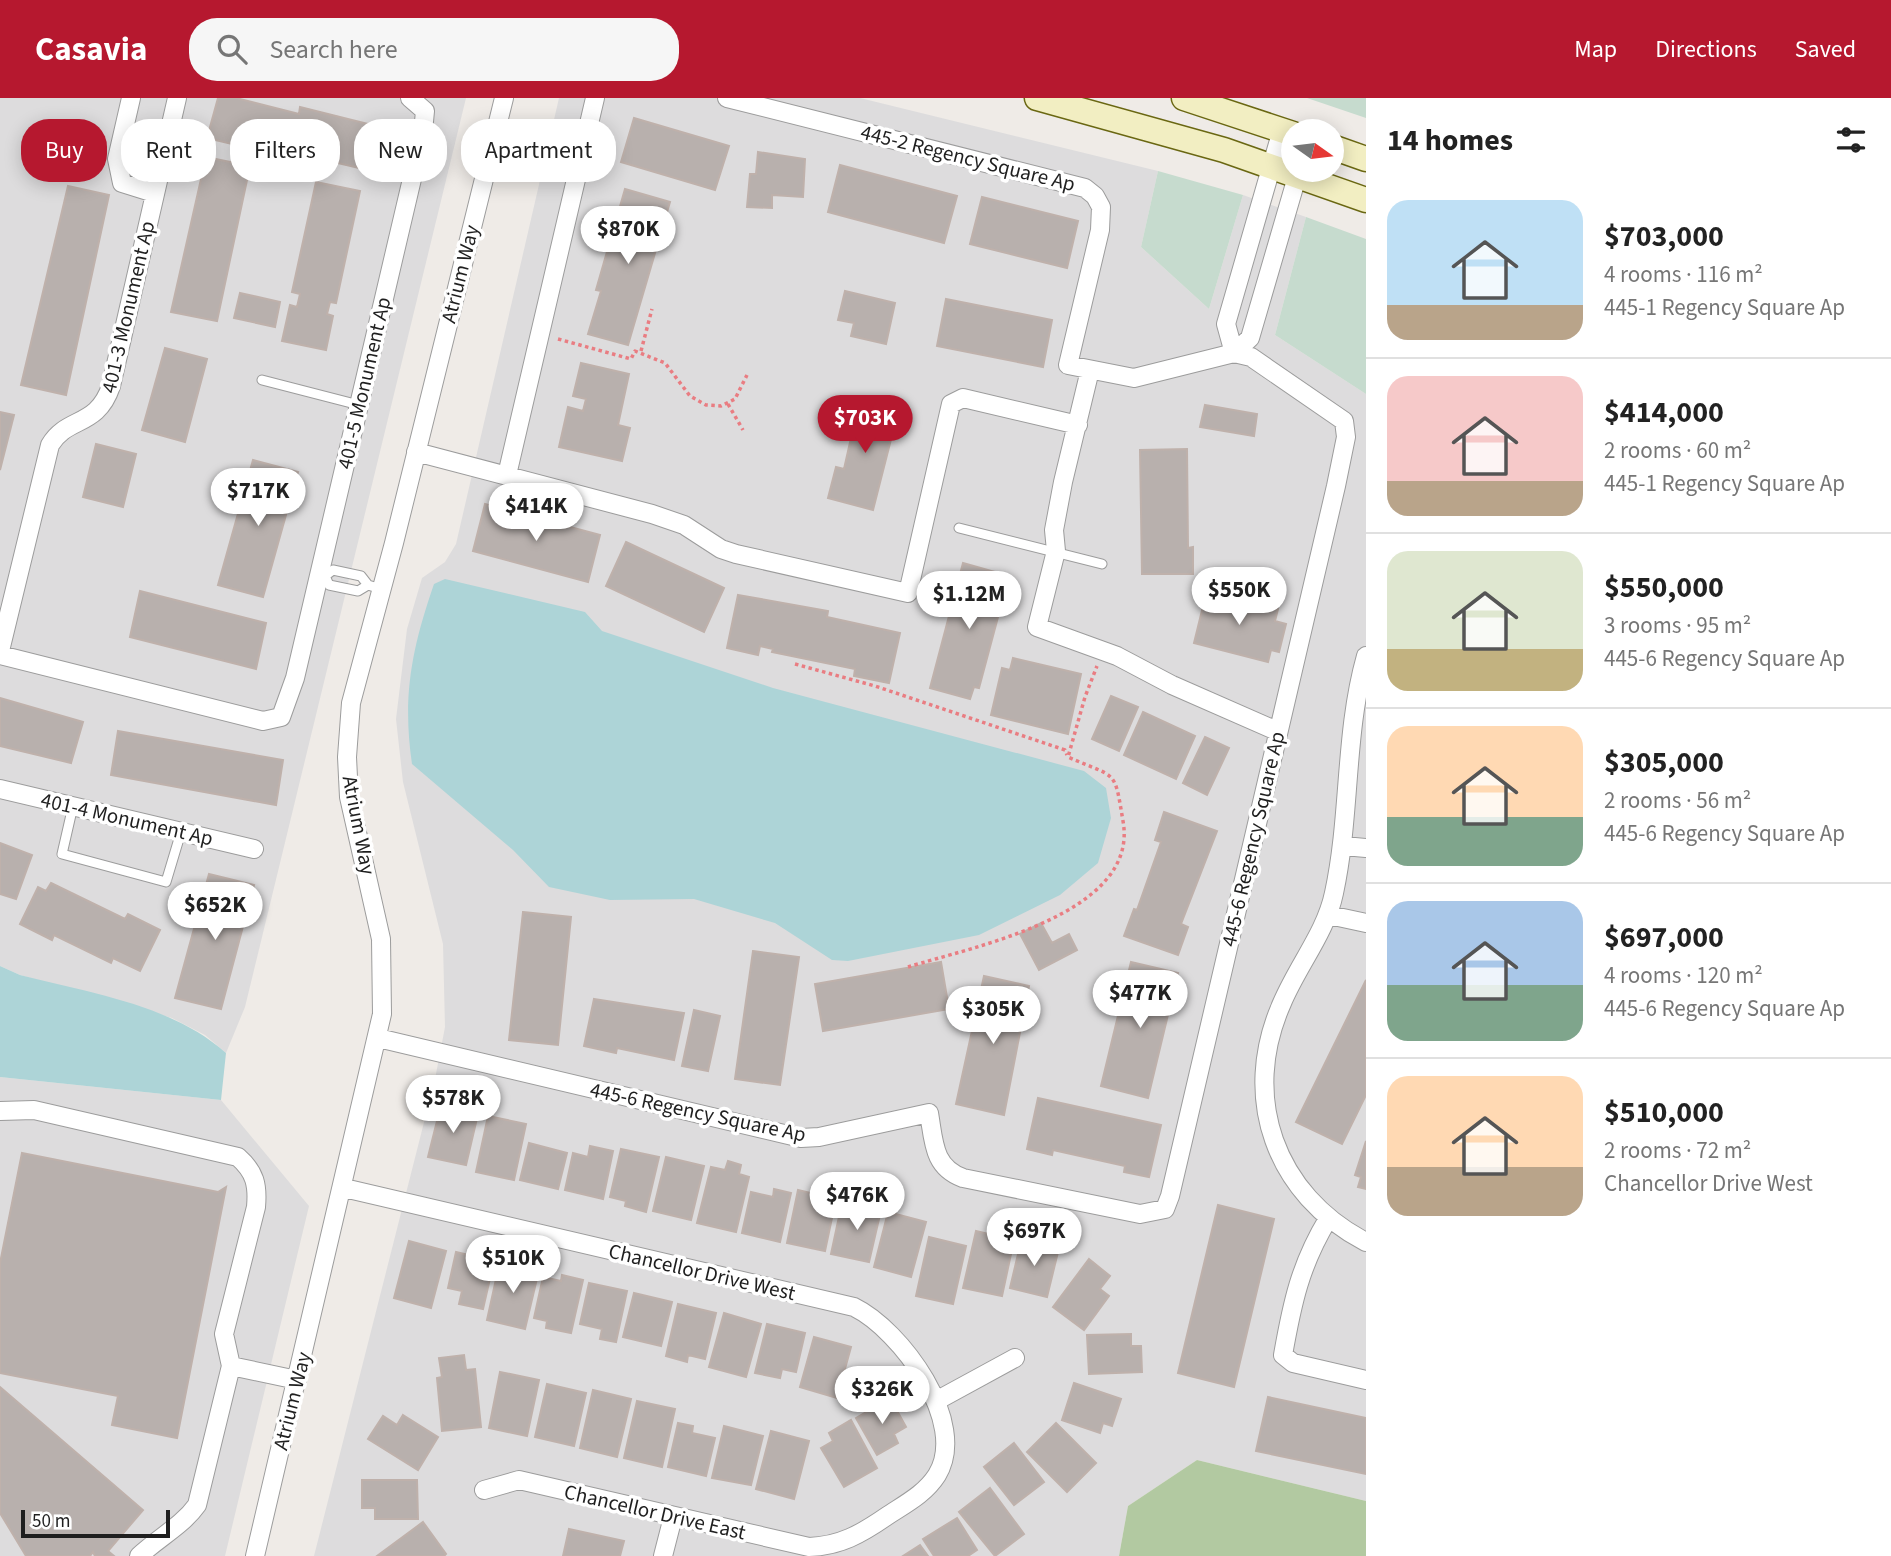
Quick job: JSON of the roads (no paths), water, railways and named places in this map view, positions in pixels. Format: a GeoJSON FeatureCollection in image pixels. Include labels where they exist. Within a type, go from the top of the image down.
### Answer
{"type":"FeatureCollection","features":[{"type":"Feature","properties":{"kind":"main road"},"geometry":{"type":"LineString","coordinates":[[1037,98],[1144,126],[1281,169]]}},
{"type":"Feature","properties":{"kind":"main road"},"geometry":{"type":"LineString","coordinates":[[1184,98],[1281,130]]}},
{"type":"Feature","properties":{"kind":"main road"},"geometry":{"type":"LineString","coordinates":[[1344,151],[1366,159]]}},
{"type":"Feature","properties":{"kind":"main road"},"geometry":{"type":"LineString","coordinates":[[1321,182],[1366,200]]}},
{"type":"Feature","properties":{"kind":"street"},"geometry":{"type":"LineString","coordinates":[[131,98],[117,159],[122,183],[154,193]]}},
{"type":"Feature","properties":{"kind":"street","name":"401-3 Monument Ap"},"geometry":{"type":"LineString","coordinates":[[0,653],[50,445],[56,434],[92,416],[105,404],[111,386],[177,98]]}},
{"type":"Feature","properties":{"kind":"street","name":"401-5 Monument Ap"},"geometry":{"type":"LineString","coordinates":[[0,653],[263,721],[281,717],[295,678],[322,576],[423,132],[425,111],[410,98]]}},
{"type":"Feature","properties":{"kind":"street","name":"Atrium Way"},"geometry":{"type":"LineString","coordinates":[[255,1556],[378,1038],[383,984],[381,939],[349,797],[351,703],[375,587],[416,452],[504,98]]}},
{"type":"Feature","properties":{"kind":"street"},"geometry":{"type":"LineString","coordinates":[[507,475],[595,98]]}},
{"type":"Feature","properties":{"kind":"street"},"geometry":{"type":"LineString","coordinates":[[727,98],[793,106]]}},
{"type":"Feature","properties":{"kind":"street","name":"445-2 Regency Square Ap"},"geometry":{"type":"LineString","coordinates":[[793,106],[1085,188],[1096,196],[1101,207],[1100,230],[1068,365],[1090,370]]}},
{"type":"Feature","properties":{"kind":"street"},"geometry":{"type":"LineString","coordinates":[[1234,353],[1226,324],[1270,166],[1281,145]]}},
{"type":"Feature","properties":{"kind":"street"},"geometry":{"type":"LineString","coordinates":[[1277,731],[1103,651],[1037,627],[1056,551],[1054,530],[1090,370],[1134,378],[1234,353],[1250,338],[1295,182]]}},
{"type":"Feature","properties":{"kind":"street"},"geometry":{"type":"LineString","coordinates":[[1244,257],[1271,265]]}},
{"type":"Feature","properties":{"kind":"street","name":"445-6 Regency Square Ap"},"geometry":{"type":"LineString","coordinates":[[378,1038],[801,1138],[819,1137],[929,1113],[938,1161],[949,1173],[1140,1214],[1165,1209],[1216,1003],[1336,486],[1345,429],[1344,421],[1321,403],[1251,357],[1234,353]]}},
{"type":"Feature","properties":{"kind":"street"},"geometry":{"type":"LineString","coordinates":[[416,452],[607,504],[652,513],[684,525],[720,549],[736,554],[908,593],[951,404],[963,398],[1078,425]]}},
{"type":"Feature","properties":{"kind":"street"},"geometry":{"type":"LineString","coordinates":[[1366,656],[1350,726],[1344,846],[1329,915],[1280,1005],[1267,1048],[1264,1081],[1267,1117],[1275,1148],[1293,1179],[1328,1219],[1366,1242]]}},
{"type":"Feature","properties":{"kind":"street","name":"401-4 Monument Ap"},"geometry":{"type":"LineString","coordinates":[[0,789],[254,849]]}},
{"type":"Feature","properties":{"kind":"street"},"geometry":{"type":"LineString","coordinates":[[1344,846],[1366,848]]}},
{"type":"Feature","properties":{"kind":"street"},"geometry":{"type":"LineString","coordinates":[[1329,915],[1366,923]]}},
{"type":"Feature","properties":{"kind":"street"},"geometry":{"type":"LineString","coordinates":[[0,1111],[34,1110],[238,1157],[251,1168],[258,1187],[256,1207],[224,1334],[231,1366],[197,1505],[186,1520],[160,1537],[139,1556]]}},
{"type":"Feature","properties":{"kind":"street","name":"Chancellor Drive West"},"geometry":{"type":"LineString","coordinates":[[344,1188],[854,1307],[886,1328],[936,1401]]}},
{"type":"Feature","properties":{"kind":"street"},"geometry":{"type":"LineString","coordinates":[[1328,1219],[1308,1251],[1301,1272],[1283,1355],[1293,1363],[1366,1380]]}},
{"type":"Feature","properties":{"kind":"street"},"geometry":{"type":"LineString","coordinates":[[936,1401],[1015,1357]]}},
{"type":"Feature","properties":{"kind":"street"},"geometry":{"type":"LineString","coordinates":[[231,1366],[297,1380]]}},
{"type":"Feature","properties":{"kind":"street","name":"Chancellor Drive East"},"geometry":{"type":"LineString","coordinates":[[484,1490],[519,1480],[809,1547],[846,1541],[925,1491],[937,1475],[945,1456],[947,1436],[936,1401]]}},
{"type":"Feature","properties":{"kind":"street"},"geometry":{"type":"LineString","coordinates":[[663,1556],[673,1517]]}},
{"type":"Feature","properties":{"kind":"lane"},"geometry":{"type":"LineString","coordinates":[[262,380],[359,405]]}},
{"type":"Feature","properties":{"kind":"lane"},"geometry":{"type":"LineString","coordinates":[[959,528],[1102,564]]}},
{"type":"Feature","properties":{"kind":"lane"},"geometry":{"type":"LineString","coordinates":[[333,569],[361,576],[375,587],[358,591],[338,587],[329,585],[322,576],[333,569]]}},
{"type":"Feature","properties":{"kind":"lane"},"geometry":{"type":"LineString","coordinates":[[74,806],[62,854],[166,882],[181,832]]}},
{"type":"Feature","properties":{"kind":"water"},"geometry":{"type":"Polygon","coordinates":[[[445,579],[585,612],[602,631],[773,688],[1084,771],[1106,788],[1111,818],[1098,863],[1060,895],[979,935],[848,961],[832,960],[775,923],[694,899],[610,900],[549,887],[513,850],[412,764],[408,716],[411,672],[434,584],[445,579]]]}},
{"type":"Feature","properties":{"kind":"water"},"geometry":{"type":"Polygon","coordinates":[[[0,966],[20,975],[128,1002],[204,1036],[226,1053],[221,1100],[0,1077],[0,966]]]}}]}
